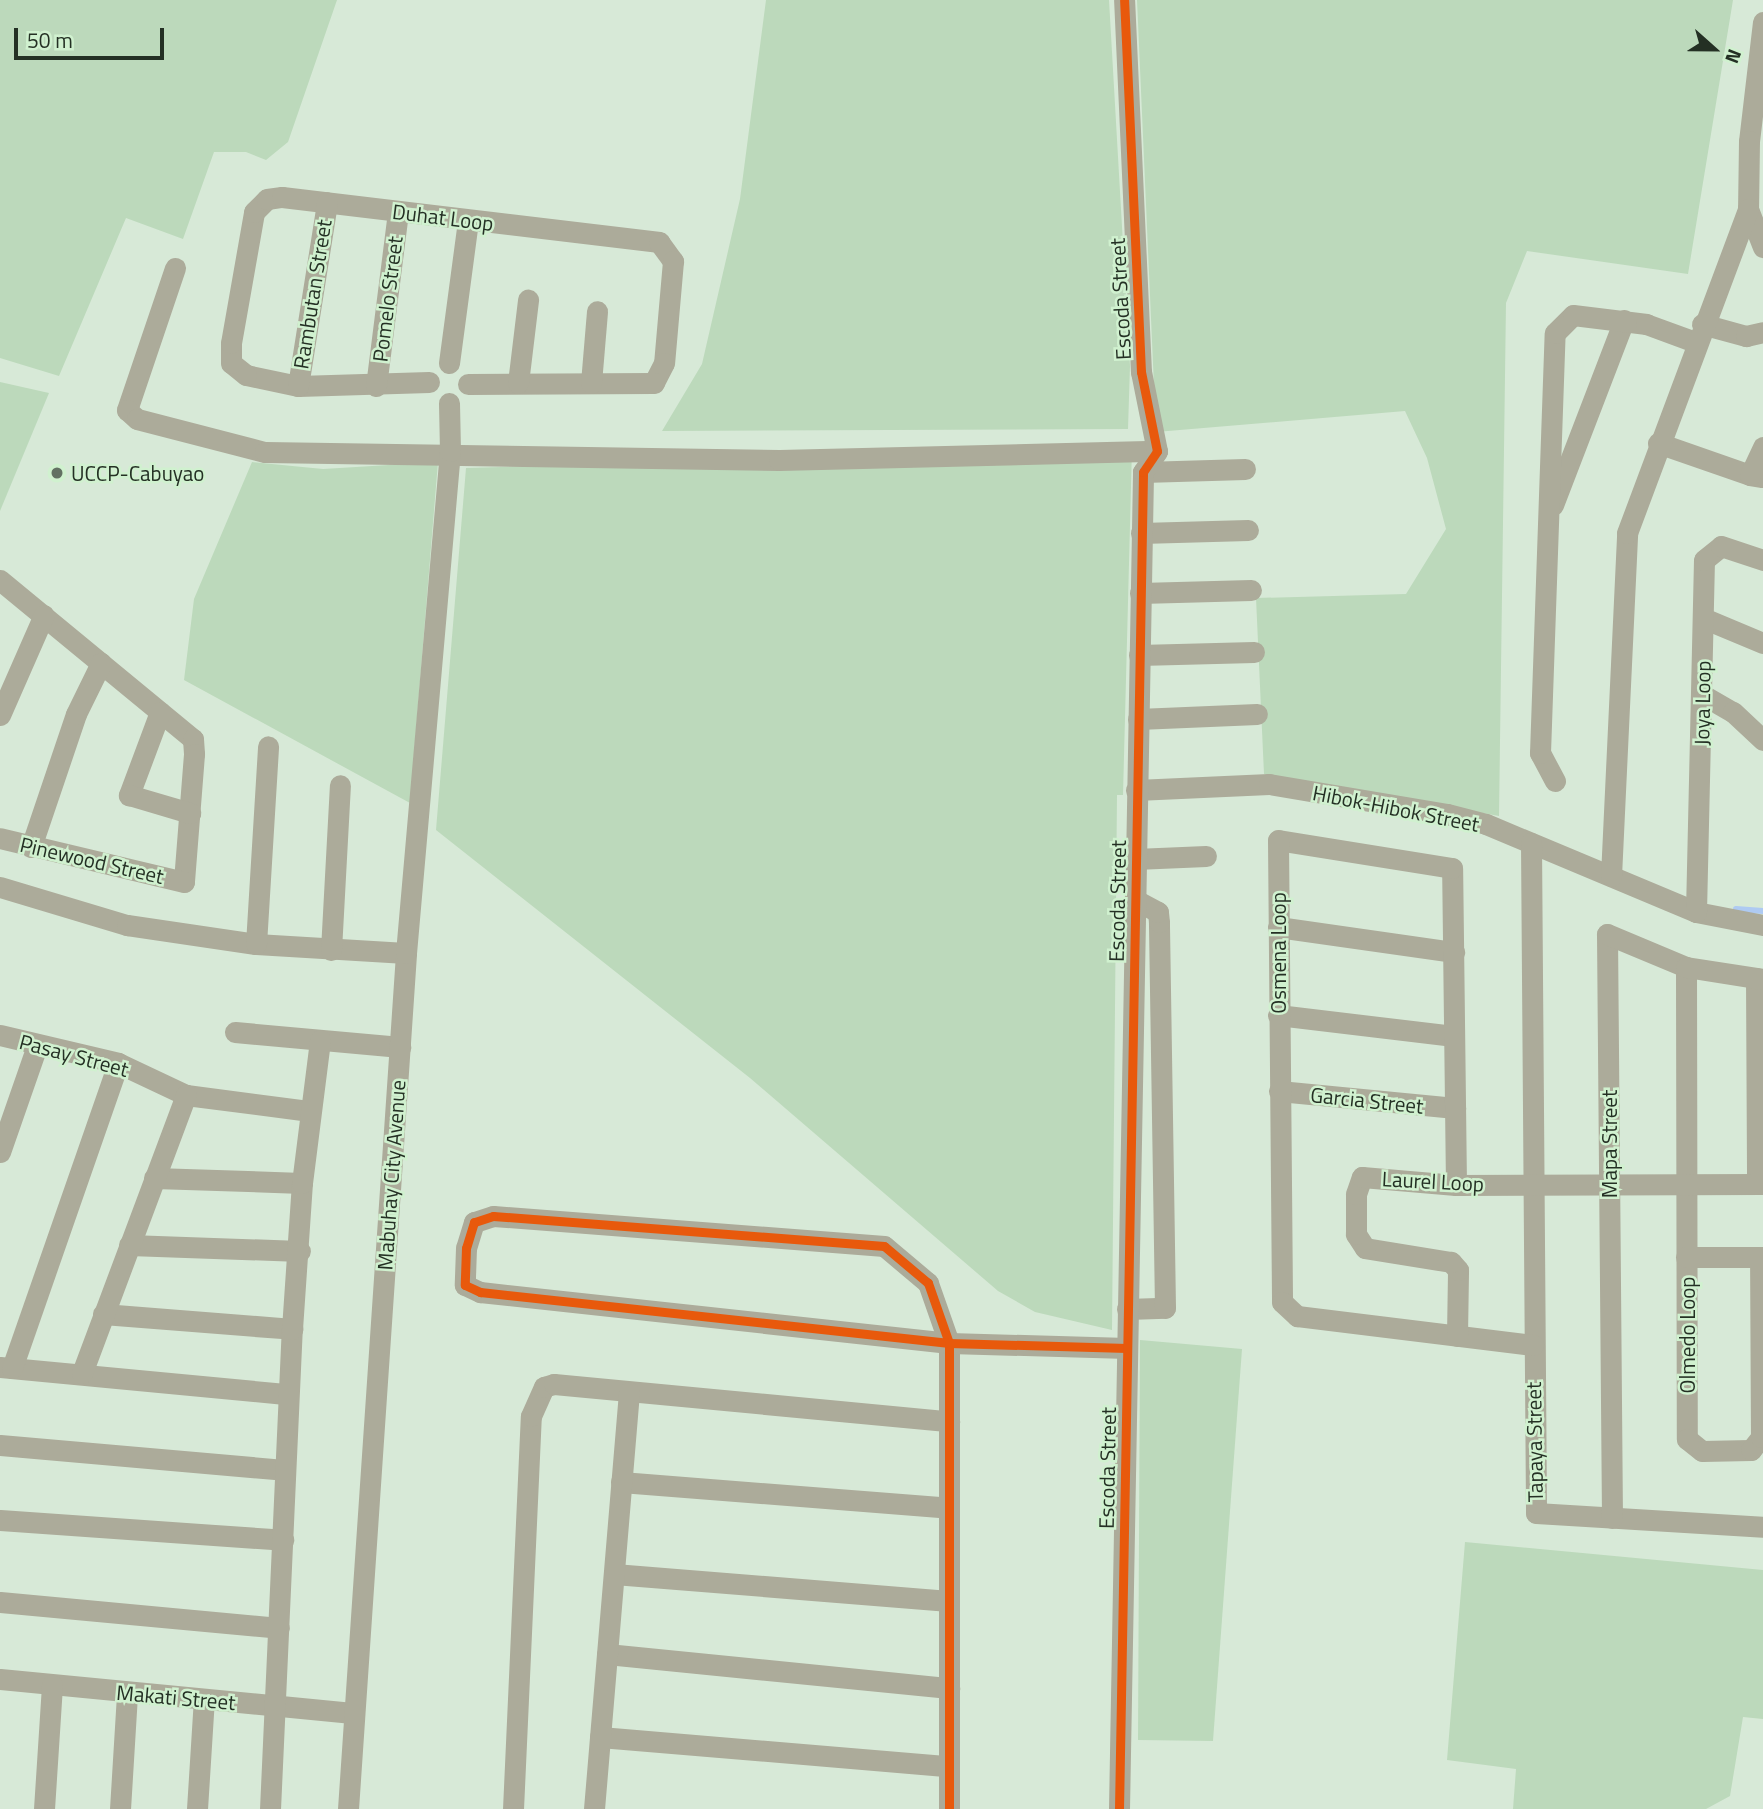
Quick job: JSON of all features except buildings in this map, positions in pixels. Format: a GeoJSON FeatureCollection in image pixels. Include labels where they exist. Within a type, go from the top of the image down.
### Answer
{"type":"FeatureCollection","features":[{"type":"Feature","properties":{"kind":"street","name":"Escoda Street"},"geometry":{"type":"LineString","coordinates":[[1124,0],[1141,372],[1157,452]]}},
{"type":"Feature","properties":{"kind":"street"},"geometry":{"type":"LineString","coordinates":[[1611,876],[1627,533],[1698,333],[1748,209],[1749,141],[1763,22]]}},
{"type":"Feature","properties":{"kind":"street","name":"Duhat Loop"},"geometry":{"type":"LineString","coordinates":[[429,382],[376,386],[298,386],[246,375],[231,363],[231,343],[254,212],[267,200],[282,197],[327,202],[659,242],[673,261],[664,363],[654,383],[468,384]]}},
{"type":"Feature","properties":{"kind":"street","name":"Rambutan Street"},"geometry":{"type":"LineString","coordinates":[[298,386],[327,202]]}},
{"type":"Feature","properties":{"kind":"street"},"geometry":{"type":"LineString","coordinates":[[1748,209],[1763,247]]}},
{"type":"Feature","properties":{"kind":"street","name":"Pomelo Street"},"geometry":{"type":"LineString","coordinates":[[376,386],[398,211]]}},
{"type":"Feature","properties":{"kind":"street"},"geometry":{"type":"LineString","coordinates":[[449,363],[468,220]]}},
{"type":"Feature","properties":{"kind":"street"},"geometry":{"type":"LineString","coordinates":[[176,268],[127,410],[137,419],[265,452],[450,452],[779,460],[1157,452]]}},
{"type":"Feature","properties":{"kind":"street"},"geometry":{"type":"LineString","coordinates":[[519,383],[528,300]]}},
{"type":"Feature","properties":{"kind":"street"},"geometry":{"type":"LineString","coordinates":[[591,383],[597,311]]}},
{"type":"Feature","properties":{"kind":"street"},"geometry":{"type":"LineString","coordinates":[[1556,781],[1540,753],[1545,523],[1555,333],[1573,315],[1625,320],[1698,333],[1746,336],[1763,332]]}},
{"type":"Feature","properties":{"kind":"street"},"geometry":{"type":"LineString","coordinates":[[1545,523],[1625,320]]}},
{"type":"Feature","properties":{"kind":"street"},"geometry":{"type":"LineString","coordinates":[[449,363],[463,369],[468,384],[463,397],[449,403],[434,396],[429,382],[435,369],[449,363]]}},
{"type":"Feature","properties":{"kind":"street","name":"Mabuhay City Avenue"},"geometry":{"type":"LineString","coordinates":[[348,1809],[352,1713],[405,953],[450,452],[449,403]]}},
{"type":"Feature","properties":{"kind":"street"},"geometry":{"type":"LineString","coordinates":[[1658,443],[1756,476],[1763,447]]}},
{"type":"Feature","properties":{"kind":"street"},"geometry":{"type":"LineString","coordinates":[[1143,472],[1157,452]]}},
{"type":"Feature","properties":{"kind":"street"},"geometry":{"type":"LineString","coordinates":[[1143,472],[1245,469]]}},
{"type":"Feature","properties":{"kind":"street","name":"Escoda Street"},"geometry":{"type":"LineString","coordinates":[[1119,1809],[1143,472]]}},
{"type":"Feature","properties":{"kind":"street"},"geometry":{"type":"LineString","coordinates":[[1142,533],[1248,530]]}},
{"type":"Feature","properties":{"kind":"street","name":"Joya Loop"},"geometry":{"type":"LineString","coordinates":[[1696,912],[1704,560],[1721,546],[1763,560]]}},
{"type":"Feature","properties":{"kind":"street"},"geometry":{"type":"LineString","coordinates":[[0,580],[193,739],[190,813],[129,794],[160,712]]}},
{"type":"Feature","properties":{"kind":"street"},"geometry":{"type":"LineString","coordinates":[[1140,593],[1251,590]]}},
{"type":"Feature","properties":{"kind":"street"},"geometry":{"type":"LineString","coordinates":[[0,715],[44,615]]}},
{"type":"Feature","properties":{"kind":"street"},"geometry":{"type":"LineString","coordinates":[[1703,618],[1763,643]]}},
{"type":"Feature","properties":{"kind":"street"},"geometry":{"type":"LineString","coordinates":[[1139,655],[1254,652]]}},
{"type":"Feature","properties":{"kind":"street"},"geometry":{"type":"LineString","coordinates":[[31,847],[76,714],[101,663]]}},
{"type":"Feature","properties":{"kind":"street"},"geometry":{"type":"LineString","coordinates":[[1703,695],[1733,712],[1763,740]]}},
{"type":"Feature","properties":{"kind":"street"},"geometry":{"type":"LineString","coordinates":[[1138,719],[1257,714]]}},
{"type":"Feature","properties":{"kind":"street"},"geometry":{"type":"LineString","coordinates":[[256,944],[268,746]]}},
{"type":"Feature","properties":{"kind":"street","name":"Hibok-Hibok Street"},"geometry":{"type":"LineString","coordinates":[[1136,790],[1269,784],[1447,814],[1531,843],[1696,912],[1763,925]]}},
{"type":"Feature","properties":{"kind":"street"},"geometry":{"type":"LineString","coordinates":[[331,950],[341,785]]}},
{"type":"Feature","properties":{"kind":"street","name":"Pinewood Street"},"geometry":{"type":"LineString","coordinates":[[0,838],[184,882],[190,813]]}},
{"type":"Feature","properties":{"kind":"street","name":"Osmena Loop"},"geometry":{"type":"LineString","coordinates":[[1456,1185],[1452,868],[1278,840],[1282,1302],[1297,1316],[1533,1345]]}},
{"type":"Feature","properties":{"kind":"street","name":"Tapaya Street"},"geometry":{"type":"LineString","coordinates":[[1531,843],[1536,1513],[1763,1527]]}},
{"type":"Feature","properties":{"kind":"street"},"geometry":{"type":"LineString","coordinates":[[1135,859],[1206,856]]}},
{"type":"Feature","properties":{"kind":"street"},"geometry":{"type":"LineString","coordinates":[[0,887],[127,925],[256,944],[405,953]]}},
{"type":"Feature","properties":{"kind":"street"},"geometry":{"type":"LineString","coordinates":[[1127,1309],[1165,1308],[1159,922],[1158,912],[1134,899]]}},
{"type":"Feature","properties":{"kind":"street"},"geometry":{"type":"LineString","coordinates":[[1278,927],[1454,952]]}},
{"type":"Feature","properties":{"kind":"street","name":"Mapa Street"},"geometry":{"type":"LineString","coordinates":[[1612,1518],[1607,934],[1686,967],[1759,978]]}},
{"type":"Feature","properties":{"kind":"street","name":"Olmedo Loop"},"geometry":{"type":"LineString","coordinates":[[1686,967],[1687,1439],[1702,1451],[1751,1450],[1761,1437],[1762,1257]]}},
{"type":"Feature","properties":{"kind":"street"},"geometry":{"type":"LineString","coordinates":[[1759,978],[1760,1184]]}},
{"type":"Feature","properties":{"kind":"street"},"geometry":{"type":"LineString","coordinates":[[1279,1015],[1454,1036]]}},
{"type":"Feature","properties":{"kind":"street"},"geometry":{"type":"LineString","coordinates":[[235,1032],[400,1047]]}},
{"type":"Feature","properties":{"kind":"street","name":"Pasay Street"},"geometry":{"type":"LineString","coordinates":[[0,1035],[37,1046],[118,1063],[186,1095],[310,1111]]}},
{"type":"Feature","properties":{"kind":"street"},"geometry":{"type":"LineString","coordinates":[[270,1809],[292,1329],[300,1251],[302,1183],[320,1040]]}},
{"type":"Feature","properties":{"kind":"street"},"geometry":{"type":"LineString","coordinates":[[0,1152],[37,1046]]}},
{"type":"Feature","properties":{"kind":"street"},"geometry":{"type":"LineString","coordinates":[[118,1063],[6,1368],[288,1394]]}},
{"type":"Feature","properties":{"kind":"street","name":"Garcia Street"},"geometry":{"type":"LineString","coordinates":[[1279,1091],[1455,1108]]}},
{"type":"Feature","properties":{"kind":"street"},"geometry":{"type":"LineString","coordinates":[[82,1373],[186,1095]]}},
{"type":"Feature","properties":{"kind":"street","name":"Laurel Loop"},"geometry":{"type":"LineString","coordinates":[[1457,1336],[1458,1270],[1451,1262],[1365,1248],[1356,1234],[1356,1194],[1362,1177],[1456,1185],[1760,1184]]}},
{"type":"Feature","properties":{"kind":"street"},"geometry":{"type":"LineString","coordinates":[[154,1178],[302,1183]]}},
{"type":"Feature","properties":{"kind":"street"},"geometry":{"type":"LineString","coordinates":[[948,1809],[949,1343],[928,1283],[884,1246],[493,1216],[474,1222],[466,1248],[466,1285],[480,1292],[949,1343],[1127,1348]]}},
{"type":"Feature","properties":{"kind":"street"},"geometry":{"type":"LineString","coordinates":[[129,1245],[300,1251]]}},
{"type":"Feature","properties":{"kind":"street"},"geometry":{"type":"LineString","coordinates":[[1686,1257],[1762,1257]]}},
{"type":"Feature","properties":{"kind":"street"},"geometry":{"type":"LineString","coordinates":[[103,1314],[292,1329]]}},
{"type":"Feature","properties":{"kind":"street"},"geometry":{"type":"LineString","coordinates":[[513,1809],[531,1416],[537,1396],[554,1384],[949,1422]]}},
{"type":"Feature","properties":{"kind":"street"},"geometry":{"type":"LineString","coordinates":[[594,1809],[629,1392]]}},
{"type":"Feature","properties":{"kind":"street"},"geometry":{"type":"LineString","coordinates":[[0,1445],[284,1470]]}},
{"type":"Feature","properties":{"kind":"street"},"geometry":{"type":"LineString","coordinates":[[621,1482],[949,1508]]}},
{"type":"Feature","properties":{"kind":"street"},"geometry":{"type":"LineString","coordinates":[[0,1520],[283,1539]]}},
{"type":"Feature","properties":{"kind":"street"},"geometry":{"type":"LineString","coordinates":[[614,1574],[949,1601]]}},
{"type":"Feature","properties":{"kind":"street"},"geometry":{"type":"LineString","coordinates":[[0,1602],[279,1628]]}},
{"type":"Feature","properties":{"kind":"street"},"geometry":{"type":"LineString","coordinates":[[607,1654],[948,1688]]}},
{"type":"Feature","properties":{"kind":"street","name":"Makati Street"},"geometry":{"type":"LineString","coordinates":[[0,1679],[352,1713]]}},
{"type":"Feature","properties":{"kind":"street"},"geometry":{"type":"LineString","coordinates":[[44,1809],[52,1685]]}},
{"type":"Feature","properties":{"kind":"street"},"geometry":{"type":"LineString","coordinates":[[120,1809],[127,1693]]}},
{"type":"Feature","properties":{"kind":"street"},"geometry":{"type":"LineString","coordinates":[[197,1809],[204,1699]]}},
{"type":"Feature","properties":{"kind":"street"},"geometry":{"type":"LineString","coordinates":[[600,1737],[948,1766]]}},
{"type":"Feature","properties":{"kind":"green space"},"geometry":{"type":"Polygon","coordinates":[[[0,0],[337,0],[288,142],[266,160],[246,152],[214,152],[183,239],[126,218],[59,376],[0,358],[0,0]]]}},
{"type":"Feature","properties":{"kind":"green space"},"geometry":{"type":"Polygon","coordinates":[[[766,0],[1109,0],[1130,366],[1128,429],[662,431],[702,364],[740,199],[766,0]]]}},
{"type":"Feature","properties":{"kind":"green space"},"geometry":{"type":"Polygon","coordinates":[[[1137,0],[1733,0],[1688,274],[1527,251],[1506,303],[1499,816],[1264,774],[1256,598],[1406,594],[1446,529],[1427,458],[1405,411],[1156,432],[1137,0]]]}},
{"type":"Feature","properties":{"kind":"green space"},"geometry":{"type":"Polygon","coordinates":[[[0,382],[49,393],[0,511],[0,382]]]}},
{"type":"Feature","properties":{"kind":"green space"},"geometry":{"type":"Polygon","coordinates":[[[1132,448],[1123,795],[1117,795],[1112,1330],[1035,1312],[998,1291],[750,1078],[436,830],[466,468],[1132,448]]]}},
{"type":"Feature","properties":{"kind":"green space"},"geometry":{"type":"Polygon","coordinates":[[[252,462],[323,469],[438,462],[410,803],[184,680],[194,599],[252,462]]]}},
{"type":"Feature","properties":{"kind":"green space"},"geometry":{"type":"Polygon","coordinates":[[[1140,1340],[1242,1349],[1213,1741],[1138,1740],[1140,1340]]]}},
{"type":"Feature","properties":{"kind":"green space"},"geometry":{"type":"Polygon","coordinates":[[[1465,1542],[1763,1570],[1763,1719],[1743,1717],[1730,1796],[1706,1809],[1513,1809],[1516,1769],[1447,1760],[1465,1542]]]}},
{"type":"Feature","properties":{"kind":"waterway"},"geometry":{"type":"LineString","coordinates":[[1736,909],[1763,911]]}},
{"type":"Feature","properties":{"kind":"cycle path"},"geometry":{"type":"LineString","coordinates":[[1119,1809],[1143,472],[1157,451],[1141,372],[1124,0]]}},
{"type":"Feature","properties":{"kind":"cycle path"},"geometry":{"type":"LineString","coordinates":[[949,1809],[949,1343],[928,1283],[884,1246],[493,1216],[474,1222],[466,1248],[465,1285],[480,1292],[949,1343],[1127,1348]]}},
{"type":"Feature","properties":{"kind":"place","name":"UCCP-Cabuyao"},"geometry":{"type":"Point","coordinates":[57,473]}}]}
